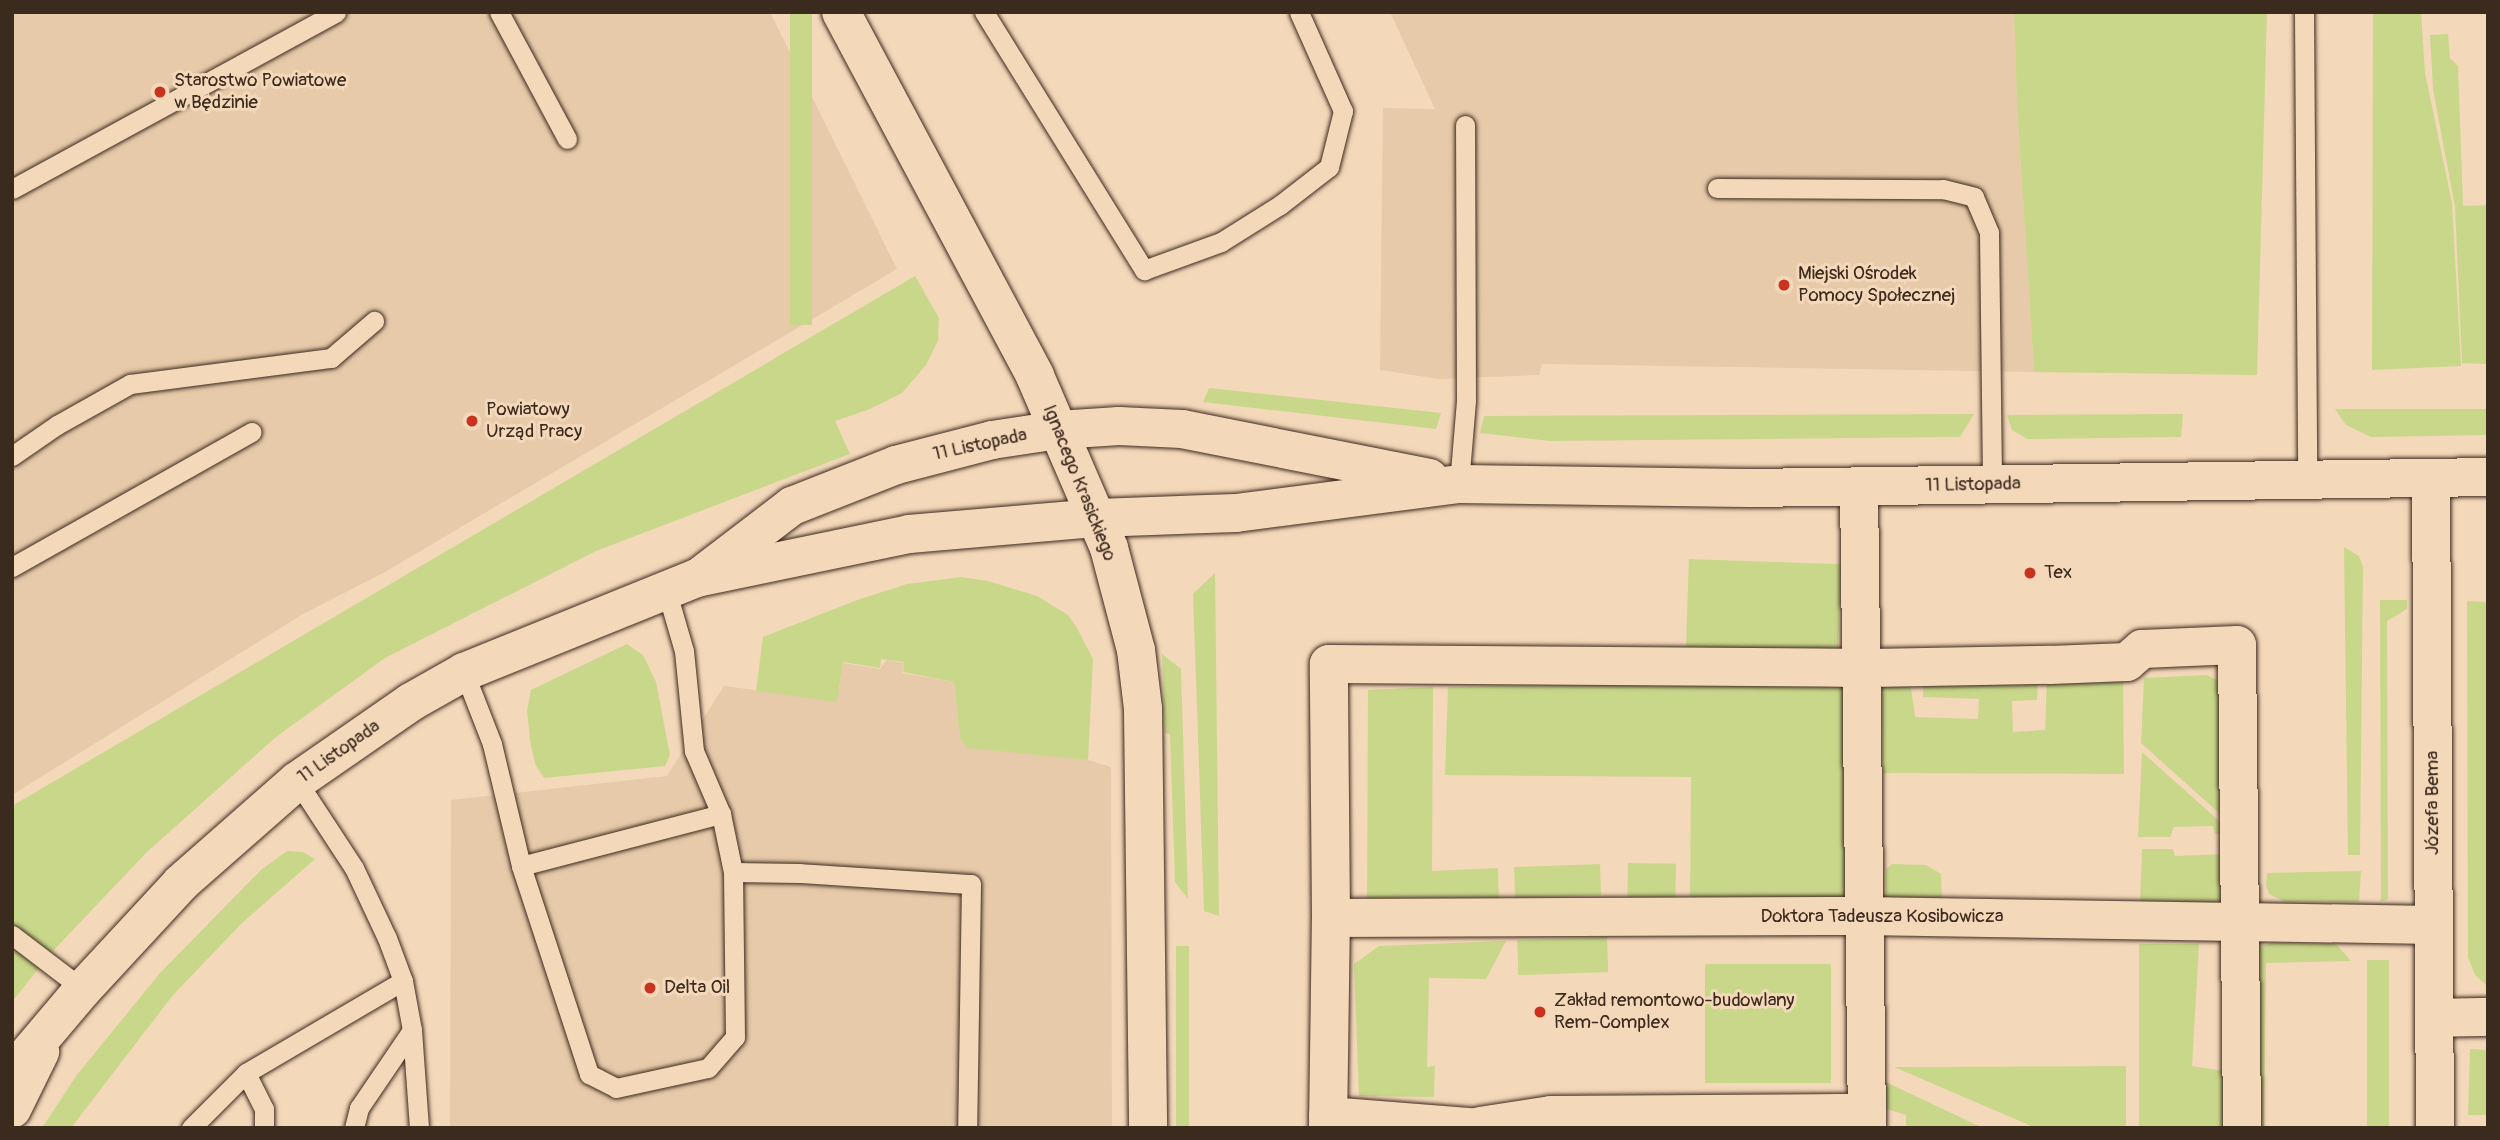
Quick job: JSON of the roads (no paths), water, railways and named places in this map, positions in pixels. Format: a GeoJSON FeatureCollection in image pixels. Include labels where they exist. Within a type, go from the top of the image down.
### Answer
{"type":"FeatureCollection","features":[{"type":"Feature","properties":{"kind":"street","name":"Ignacego Krasickiego"},"geometry":{"type":"LineString","coordinates":[[841,12],[992,292],[1059,430],[1109,548],[1136,650],[1141,688],[1146,796],[1148,1128]]}},
{"type":"Feature","properties":{"kind":"street","name":"11 Listopada"},"geometry":{"type":"LineString","coordinates":[[682,584],[792,506],[897,465],[992,440],[1059,430],[1119,426],[1182,429],[1459,484]]}},
{"type":"Feature","properties":{"kind":"street","name":"11 Listopada"},"geometry":{"type":"LineString","coordinates":[[12,1073],[83,989],[181,883],[297,780],[411,702],[464,672],[682,584],[909,534],[1097,518],[1236,513],[1459,484],[1859,486],[2488,477]]}},
{"type":"Feature","properties":{"kind":"street","name":"Józefa Bema"},"geometry":{"type":"LineString","coordinates":[[2431,478],[2435,1128]]}},
{"type":"Feature","properties":{"kind":"street"},"geometry":{"type":"LineString","coordinates":[[1859,486],[1860,667],[1862,916],[1866,1120],[1551,1115],[1481,1127],[1328,1122],[1331,918],[1329,664],[1860,667],[2127,662],[2142,649],[2237,645],[2242,922],[2242,1128]]}},
{"type":"Feature","properties":{"kind":"street","name":"Doktora Tadeusza Kosibowicza"},"geometry":{"type":"LineString","coordinates":[[1331,918],[1862,916],[2433,925]]}},
{"type":"Feature","properties":{"kind":"street"},"geometry":{"type":"LineString","coordinates":[[2434,1018],[2488,1017]]}},
{"type":"Feature","properties":{"kind":"street","name":"11 Listopada"},"geometry":{"type":"LineString","coordinates":[[12,1110],[51,1028]]}},
{"type":"Feature","properties":{"kind":"lane"},"geometry":{"type":"LineString","coordinates":[[12,189],[336,12]]}},
{"type":"Feature","properties":{"kind":"lane"},"geometry":{"type":"LineString","coordinates":[[499,12],[567,139]]}},
{"type":"Feature","properties":{"kind":"lane"},"geometry":{"type":"LineString","coordinates":[[984,12],[1144,270],[1221,242],[1280,205],[1329,167],[1343,111],[1299,12]]}},
{"type":"Feature","properties":{"kind":"lane"},"geometry":{"type":"LineString","coordinates":[[2304,12],[2307,479]]}},
{"type":"Feature","properties":{"kind":"lane"},"geometry":{"type":"LineString","coordinates":[[1459,484],[1466,400],[1465,125]]}},
{"type":"Feature","properties":{"kind":"lane"},"geometry":{"type":"LineString","coordinates":[[1717,188],[1943,189],[1974,197],[1989,233],[1992,484]]}},
{"type":"Feature","properties":{"kind":"lane"},"geometry":{"type":"LineString","coordinates":[[12,456],[57,425],[130,384],[331,358],[374,321]]}},
{"type":"Feature","properties":{"kind":"lane"},"geometry":{"type":"LineString","coordinates":[[12,567],[252,432]]}},
{"type":"Feature","properties":{"kind":"lane"},"geometry":{"type":"LineString","coordinates":[[464,672],[492,744],[521,866],[589,1074],[616,1088],[708,1068],[735,1037],[733,872],[721,814],[694,751],[684,651],[682,584]]}},
{"type":"Feature","properties":{"kind":"lane"},"geometry":{"type":"LineString","coordinates":[[297,780],[360,880],[403,981],[412,1030],[419,1128]]}},
{"type":"Feature","properties":{"kind":"lane"},"geometry":{"type":"LineString","coordinates":[[521,866],[721,814]]}},
{"type":"Feature","properties":{"kind":"lane"},"geometry":{"type":"LineString","coordinates":[[733,872],[799,873],[971,884],[967,1128]]}},
{"type":"Feature","properties":{"kind":"lane"},"geometry":{"type":"LineString","coordinates":[[12,935],[83,989]]}},
{"type":"Feature","properties":{"kind":"lane"},"geometry":{"type":"LineString","coordinates":[[191,1128],[246,1073],[403,981]]}},
{"type":"Feature","properties":{"kind":"lane"},"geometry":{"type":"LineString","coordinates":[[354,1128],[359,1108],[412,1030]]}},
{"type":"Feature","properties":{"kind":"lane"},"geometry":{"type":"LineString","coordinates":[[246,1073],[264,1109],[264,1128]]}},
{"type":"Feature","properties":{"kind":"place","name":"Starostwo Powiatowe w Będzinie"},"geometry":{"type":"Point","coordinates":[160,92]}},
{"type":"Feature","properties":{"kind":"place","name":"Miejski Ośrodek Pomocy Społecznej"},"geometry":{"type":"Point","coordinates":[1784,285]}},
{"type":"Feature","properties":{"kind":"place","name":"Powiatowy Urząd Pracy"},"geometry":{"type":"Point","coordinates":[472,421]}},
{"type":"Feature","properties":{"kind":"place","name":"Tex"},"geometry":{"type":"Point","coordinates":[2030,573]}},
{"type":"Feature","properties":{"kind":"place","name":"Delta Oil"},"geometry":{"type":"Point","coordinates":[650,988]}},
{"type":"Feature","properties":{"kind":"place","name":"Zakład remontowo-budowlany Rem-Complex"},"geometry":{"type":"Point","coordinates":[1540,1012]}}]}
